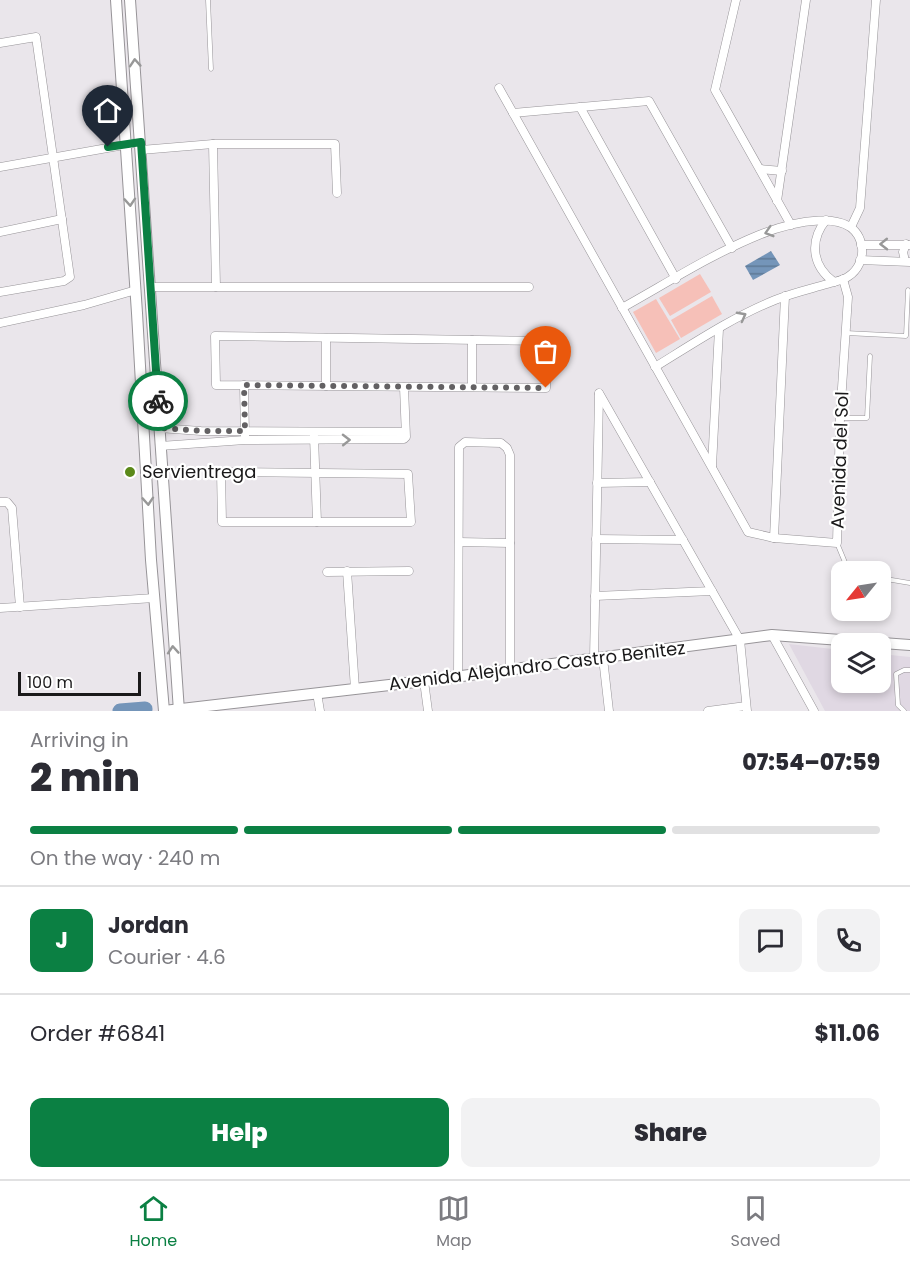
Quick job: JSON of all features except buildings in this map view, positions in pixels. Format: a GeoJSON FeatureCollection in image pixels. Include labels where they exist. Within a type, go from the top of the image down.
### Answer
{"type":"FeatureCollection","features":[{"type":"Feature","properties":{"kind":"main road"},"geometry":{"type":"LineString","coordinates":[[116,0],[154,598],[164,711]]}},
{"type":"Feature","properties":{"kind":"main road"},"geometry":{"type":"LineString","coordinates":[[130,0],[179,710]]}},
{"type":"Feature","properties":{"kind":"main road"},"geometry":{"type":"LineString","coordinates":[[121,71],[127,84],[131,114],[136,114],[138,110]]}},
{"type":"Feature","properties":{"kind":"main road","name":"Avenida Alejandro Castro Benitez"},"geometry":{"type":"LineString","coordinates":[[164,711],[424,681],[772,635],[910,645]]}},
{"type":"Feature","properties":{"kind":"street"},"geometry":{"type":"LineString","coordinates":[[736,0],[715,90],[791,225]]}},
{"type":"Feature","properties":{"kind":"street"},"geometry":{"type":"LineString","coordinates":[[777,201],[806,0]]}},
{"type":"Feature","properties":{"kind":"street"},"geometry":{"type":"LineString","coordinates":[[851,228],[860,208],[876,0]]}},
{"type":"Feature","properties":{"kind":"street"},"geometry":{"type":"LineString","coordinates":[[0,43],[36,37],[62,219],[68,279],[0,292]]}},
{"type":"Feature","properties":{"kind":"street","name":"Avenida del Sol"},"geometry":{"type":"LineString","coordinates":[[499,88],[748,532],[774,538],[837,543],[840,418],[848,297],[843,279]]}},
{"type":"Feature","properties":{"kind":"street"},"geometry":{"type":"LineString","coordinates":[[513,113],[649,101],[732,248]]}},
{"type":"Feature","properties":{"kind":"street"},"geometry":{"type":"LineString","coordinates":[[580,107],[676,279]]}},
{"type":"Feature","properties":{"kind":"street"},"geometry":{"type":"LineString","coordinates":[[0,167],[126,143],[141,146],[335,144],[337,192]]}},
{"type":"Feature","properties":{"kind":"street"},"geometry":{"type":"LineString","coordinates":[[213,144],[216,287]]}},
{"type":"Feature","properties":{"kind":"street"},"geometry":{"type":"LineString","coordinates":[[760,169],[782,171]]}},
{"type":"Feature","properties":{"kind":"street"},"geometry":{"type":"LineString","coordinates":[[0,232],[62,219]]}},
{"type":"Feature","properties":{"kind":"street"},"geometry":{"type":"LineString","coordinates":[[826,220],[816,235],[815,253],[821,270],[834,282]]}},
{"type":"Feature","properties":{"kind":"street"},"geometry":{"type":"LineString","coordinates":[[622,308],[761,234],[791,225],[826,220],[843,223],[858,235],[861,245],[860,260],[854,272],[843,279],[762,305],[655,367]]}},
{"type":"Feature","properties":{"kind":"street"},"geometry":{"type":"LineString","coordinates":[[861,245],[908,244]]}},
{"type":"Feature","properties":{"kind":"street"},"geometry":{"type":"LineString","coordinates":[[860,260],[908,262],[903,252],[908,244]]}},
{"type":"Feature","properties":{"kind":"street"},"geometry":{"type":"LineString","coordinates":[[150,287],[529,287]]}},
{"type":"Feature","properties":{"kind":"street"},"geometry":{"type":"LineString","coordinates":[[0,323],[84,305],[136,290]]}},
{"type":"Feature","properties":{"kind":"street"},"geometry":{"type":"LineString","coordinates":[[774,538],[785,296]]}},
{"type":"Feature","properties":{"kind":"street"},"geometry":{"type":"LineString","coordinates":[[712,467],[719,329]]}},
{"type":"Feature","properties":{"kind":"street"},"geometry":{"type":"LineString","coordinates":[[215,336],[326,338],[548,341],[546,388],[216,385],[215,336]]}},
{"type":"Feature","properties":{"kind":"street"},"geometry":{"type":"LineString","coordinates":[[326,338],[326,386]]}},
{"type":"Feature","properties":{"kind":"street"},"geometry":{"type":"LineString","coordinates":[[472,340],[472,387]]}},
{"type":"Feature","properties":{"kind":"street"},"geometry":{"type":"LineString","coordinates":[[244,385],[245,440]]}},
{"type":"Feature","properties":{"kind":"street"},"geometry":{"type":"LineString","coordinates":[[160,446],[245,440],[404,439],[404,387]]}},
{"type":"Feature","properties":{"kind":"street"},"geometry":{"type":"LineString","coordinates":[[609,711],[598,658],[595,596],[599,393],[740,640],[747,709],[708,711]]}},
{"type":"Feature","properties":{"kind":"street"},"geometry":{"type":"LineString","coordinates":[[159,428],[204,431],[405,432]]}},
{"type":"Feature","properties":{"kind":"street"},"geometry":{"type":"LineString","coordinates":[[314,431],[317,522]]}},
{"type":"Feature","properties":{"kind":"street"},"geometry":{"type":"LineString","coordinates":[[458,676],[459,447],[465,442],[501,443],[510,455],[510,670]]}},
{"type":"Feature","properties":{"kind":"street"},"geometry":{"type":"LineString","coordinates":[[221,472],[315,472],[408,474],[411,522],[222,522],[221,472]]}},
{"type":"Feature","properties":{"kind":"street"},"geometry":{"type":"LineString","coordinates":[[597,483],[650,482]]}},
{"type":"Feature","properties":{"kind":"street"},"geometry":{"type":"LineString","coordinates":[[0,502],[7,502],[12,508],[20,607]]}},
{"type":"Feature","properties":{"kind":"street"},"geometry":{"type":"LineString","coordinates":[[596,539],[683,540]]}},
{"type":"Feature","properties":{"kind":"street"},"geometry":{"type":"LineString","coordinates":[[459,542],[510,543]]}},
{"type":"Feature","properties":{"kind":"street"},"geometry":{"type":"LineString","coordinates":[[347,571],[355,689]]}},
{"type":"Feature","properties":{"kind":"street"},"geometry":{"type":"LineString","coordinates":[[327,572],[409,571]]}},
{"type":"Feature","properties":{"kind":"street"},"geometry":{"type":"LineString","coordinates":[[595,596],[712,591]]}},
{"type":"Feature","properties":{"kind":"street"},"geometry":{"type":"LineString","coordinates":[[0,608],[154,598]]}},
{"type":"Feature","properties":{"kind":"street"},"geometry":{"type":"LineString","coordinates":[[772,635],[814,711]]}},
{"type":"Feature","properties":{"kind":"street"},"geometry":{"type":"LineString","coordinates":[[424,681],[428,711]]}},
{"type":"Feature","properties":{"kind":"street"},"geometry":{"type":"LineString","coordinates":[[317,693],[320,711]]}},
{"type":"Feature","properties":{"kind":"lane"},"geometry":{"type":"LineString","coordinates":[[208,0],[211,69]]}},
{"type":"Feature","properties":{"kind":"lane"},"geometry":{"type":"LineString","coordinates":[[845,333],[906,336],[908,290]]}},
{"type":"Feature","properties":{"kind":"lane"},"geometry":{"type":"LineString","coordinates":[[840,418],[867,418],[870,356]]}},
{"type":"Feature","properties":{"kind":"lane"},"geometry":{"type":"LineString","coordinates":[[837,543],[844,561]]}},
{"type":"Feature","properties":{"kind":"lane"},"geometry":{"type":"LineString","coordinates":[[891,580],[910,583]]}},
{"type":"Feature","properties":{"kind":"lane"},"geometry":{"type":"LineString","coordinates":[[904,711],[898,705],[896,674],[910,670]]}},
{"type":"Feature","properties":{"kind":"shaded area"},"geometry":{"type":"Polygon","coordinates":[[[700,274],[711,292],[670,316],[659,298],[700,274]]]}},
{"type":"Feature","properties":{"kind":"shaded area"},"geometry":{"type":"Polygon","coordinates":[[[712,296],[722,314],[681,338],[671,320],[712,296]]]}},
{"type":"Feature","properties":{"kind":"shaded area"},"geometry":{"type":"Polygon","coordinates":[[[656,299],[680,339],[656,353],[633,312],[656,299]]]}},
{"type":"Feature","properties":{"kind":"shaded area"},"geometry":{"type":"Polygon","coordinates":[[[789,644],[831,649],[831,693],[891,693],[891,655],[910,657],[910,711],[825,711],[789,644]]]}},
{"type":"Feature","properties":{"kind":"water"},"geometry":{"type":"Polygon","coordinates":[[[771,251],[780,265],[753,280],[745,266],[771,251]]]}},
{"type":"Feature","properties":{"kind":"waterway"},"geometry":{"type":"LineString","coordinates":[[120,711],[145,709]]}},
{"type":"Feature","properties":{"kind":"way so far"},"geometry":{"type":"LineString","coordinates":[[158,401],[159,428],[245,431],[244,385],[546,388]]}},
{"type":"Feature","properties":{"kind":"place","name":"Servientrega"},"geometry":{"type":"Point","coordinates":[130,472]}},
{"type":"Feature","properties":{"kind":"route"},"geometry":{"type":"LineString","coordinates":[[108,147],[141,142],[158,401]]}}]}
